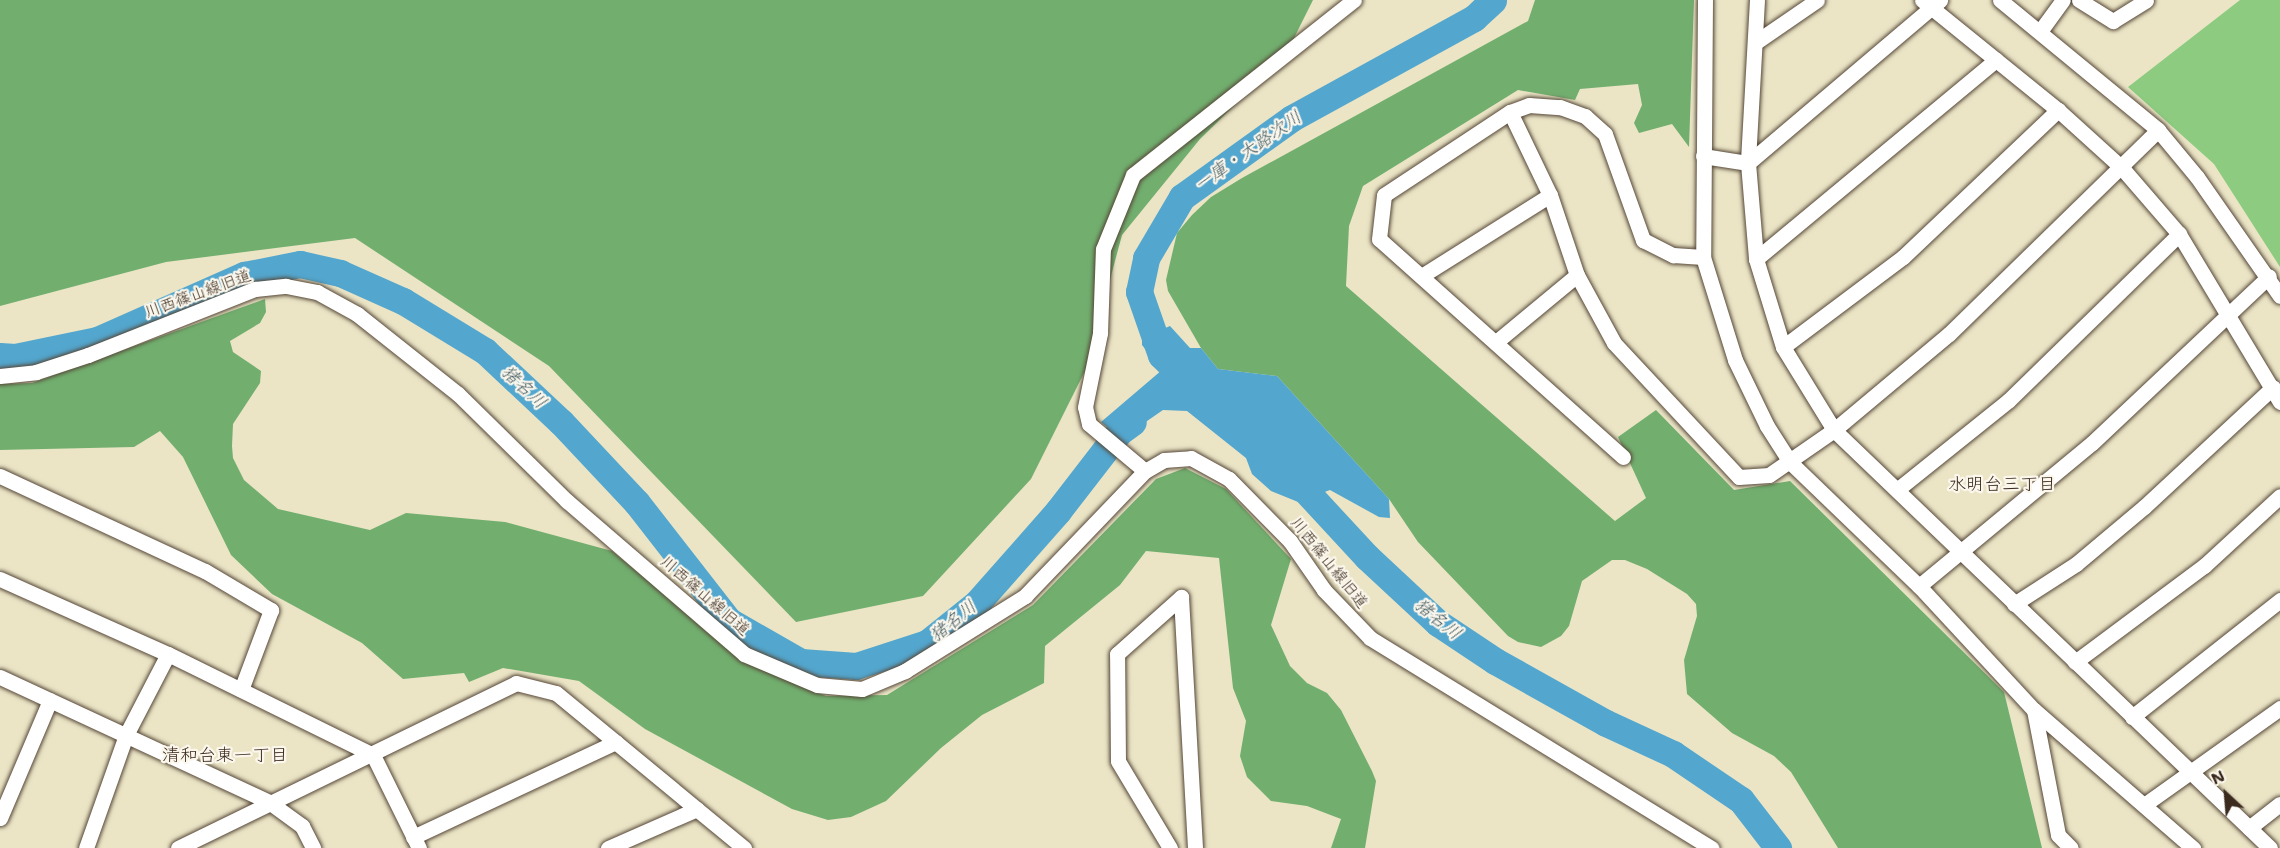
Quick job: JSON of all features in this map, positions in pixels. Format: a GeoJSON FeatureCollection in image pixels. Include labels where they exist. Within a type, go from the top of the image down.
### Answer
{"type":"FeatureCollection","features":[{"type":"Feature","properties":{"kind":"street"},"geometry":{"type":"LineString","coordinates":[[1140,467],[1089,424],[1084,407],[1100,333],[1103,249],[1133,175],[1354,0]]}},
{"type":"Feature","properties":{"kind":"street"},"geometry":{"type":"LineString","coordinates":[[1705,0],[1703,257],[1735,360],[1767,426],[1790,462],[1919,586],[2034,710],[2193,848]]}},
{"type":"Feature","properties":{"kind":"street"},"geometry":{"type":"LineString","coordinates":[[1757,0],[1748,163],[1756,259],[1783,347],[1834,430],[2270,848]]}},
{"type":"Feature","properties":{"kind":"street"},"geometry":{"type":"LineString","coordinates":[[1756,42],[1817,0]]}},
{"type":"Feature","properties":{"kind":"street"},"geometry":{"type":"LineString","coordinates":[[2001,0],[2041,30],[2158,130],[2269,276],[2280,296]]}},
{"type":"Feature","properties":{"kind":"street"},"geometry":{"type":"LineString","coordinates":[[2041,30],[2063,0]]}},
{"type":"Feature","properties":{"kind":"street"},"geometry":{"type":"LineString","coordinates":[[2079,0],[2113,21],[2146,0]]}},
{"type":"Feature","properties":{"kind":"street"},"geometry":{"type":"LineString","coordinates":[[1703,156],[1748,163],[1932,3],[1996,60],[2058,110],[2122,168],[2180,234],[2280,402]]}},
{"type":"Feature","properties":{"kind":"street"},"geometry":{"type":"LineString","coordinates":[[1756,259],[1996,60]]}},
{"type":"Feature","properties":{"kind":"street"},"geometry":{"type":"LineString","coordinates":[[1623,457],[1423,275],[1379,239],[1384,195],[1510,112],[1529,105],[1546,105],[1575,111],[1594,123],[1612,147],[1644,240],[1673,255],[1703,257]]}},
{"type":"Feature","properties":{"kind":"street"},"geometry":{"type":"LineString","coordinates":[[1783,347],[1903,257],[2058,110]]}},
{"type":"Feature","properties":{"kind":"street"},"geometry":{"type":"LineString","coordinates":[[1510,112],[1550,195],[1577,275],[1614,343],[1739,477],[1769,475],[1834,430],[1949,334],[2122,168],[2158,130]]}},
{"type":"Feature","properties":{"kind":"street"},"geometry":{"type":"LineString","coordinates":[[1423,275],[1550,195]]}},
{"type":"Feature","properties":{"kind":"street"},"geometry":{"type":"LineString","coordinates":[[1898,489],[2009,400],[2180,234]]}},
{"type":"Feature","properties":{"kind":"street"},"geometry":{"type":"LineString","coordinates":[[1496,342],[1577,275]]}},
{"type":"Feature","properties":{"kind":"street"},"geometry":{"type":"LineString","coordinates":[[1919,586],[2092,443],[2269,276]]}},
{"type":"Feature","properties":{"kind":"street","name":"川西篠山線旧道"},"geometry":{"type":"LineString","coordinates":[[0,376],[36,372],[88,355],[255,289],[286,286],[317,292],[357,314],[458,394],[567,501],[744,654],[817,685],[862,689],[904,671],[1025,596],[1140,467],[1164,460],[1191,458],[1229,479],[1290,541],[1324,590],[1370,638],[1712,848]]}},
{"type":"Feature","properties":{"kind":"street"},"geometry":{"type":"LineString","coordinates":[[2014,604],[2076,564],[2136,514],[2273,387]]}},
{"type":"Feature","properties":{"kind":"street"},"geometry":{"type":"LineString","coordinates":[[0,476],[205,571],[271,609],[241,690]]}},
{"type":"Feature","properties":{"kind":"street"},"geometry":{"type":"LineString","coordinates":[[2074,662],[2204,566],[2280,496]]}},
{"type":"Feature","properties":{"kind":"street"},"geometry":{"type":"LineString","coordinates":[[0,579],[168,654],[374,755],[416,843],[616,742]]}},
{"type":"Feature","properties":{"kind":"street"},"geometry":{"type":"LineString","coordinates":[[1170,848],[1118,761],[1117,654],[1181,597],[1195,848]]}},
{"type":"Feature","properties":{"kind":"street"},"geometry":{"type":"LineString","coordinates":[[2132,717],[2280,600]]}},
{"type":"Feature","properties":{"kind":"street"},"geometry":{"type":"LineString","coordinates":[[86,848],[126,735],[168,654]]}},
{"type":"Feature","properties":{"kind":"street"},"geometry":{"type":"LineString","coordinates":[[0,677],[270,803],[302,826],[314,848]]}},
{"type":"Feature","properties":{"kind":"street"},"geometry":{"type":"LineString","coordinates":[[178,848],[374,755],[516,683],[556,693],[744,848]]}},
{"type":"Feature","properties":{"kind":"street"},"geometry":{"type":"LineString","coordinates":[[0,818],[50,700]]}},
{"type":"Feature","properties":{"kind":"street"},"geometry":{"type":"LineString","coordinates":[[2144,806],[2280,708]]}},
{"type":"Feature","properties":{"kind":"street"},"geometry":{"type":"LineString","coordinates":[[2034,710],[2058,835],[2071,848]]}},
{"type":"Feature","properties":{"kind":"street"},"geometry":{"type":"LineString","coordinates":[[2248,828],[2280,804]]}},
{"type":"Feature","properties":{"kind":"street"},"geometry":{"type":"LineString","coordinates":[[608,848],[697,809]]}},
{"type":"Feature","properties":{"kind":"green space"},"geometry":{"type":"Polygon","coordinates":[[[0,0],[1313,0],[1285,56],[1200,139],[1122,235],[1086,369],[1031,479],[923,596],[796,622],[549,366],[355,238],[166,262],[0,306],[0,0]]]}},
{"type":"Feature","properties":{"kind":"green space"},"geometry":{"type":"Polygon","coordinates":[[[1535,0],[1694,0],[1689,147],[1672,124],[1639,133],[1634,123],[1642,105],[1638,84],[1580,89],[1575,100],[1518,90],[1363,186],[1349,226],[1346,286],[1615,521],[1646,498],[1618,437],[1656,410],[1734,490],[1790,481],[2004,692],[2042,848],[1838,848],[1791,772],[1774,756],[1732,733],[1687,694],[1684,660],[1697,616],[1696,604],[1687,594],[1647,569],[1625,560],[1612,560],[1582,581],[1569,626],[1561,636],[1541,647],[1518,642],[1508,636],[1418,542],[1389,499],[1277,376],[1218,369],[1201,348],[1168,291],[1166,280],[1177,233],[1192,215],[1211,197],[1242,178],[1528,21],[1535,0]]]}},
{"type":"Feature","properties":{"kind":"green space"},"geometry":{"type":"Polygon","coordinates":[[[2240,0],[2280,0],[2280,267],[2214,164],[2128,87],[2240,0]]]}},
{"type":"Feature","properties":{"kind":"green space"},"geometry":{"type":"Polygon","coordinates":[[[265,299],[266,312],[260,323],[230,341],[233,352],[261,371],[260,383],[233,424],[232,446],[233,458],[244,480],[278,509],[370,530],[406,513],[505,522],[612,551],[745,661],[826,696],[887,695],[1033,605],[1156,479],[1185,468],[1226,489],[1291,559],[1271,625],[1290,666],[1307,683],[1327,693],[1341,710],[1372,771],[1376,781],[1365,848],[1331,848],[1341,819],[1307,806],[1271,801],[1247,777],[1240,756],[1246,721],[1233,688],[1219,558],[1146,551],[1120,585],[1045,646],[1044,683],[982,715],[941,748],[886,801],[851,817],[828,820],[792,809],[645,729],[579,681],[503,668],[469,682],[464,673],[403,679],[362,643],[272,594],[231,555],[183,457],[160,431],[134,447],[0,450],[0,384],[32,383],[265,299]]]}},
{"type":"Feature","properties":{"kind":"water"},"geometry":{"type":"Polygon","coordinates":[[[1170,326],[1190,348],[1201,348],[1218,369],[1277,376],[1389,499],[1390,518],[1379,517],[1330,490],[1322,493],[1313,508],[1271,491],[1252,474],[1246,458],[1187,411],[1163,410],[1121,439],[1101,422],[1162,370],[1142,345],[1142,338],[1170,326]]]}},
{"type":"Feature","properties":{"kind":"waterway","name":"一庫・大路次川"},"geometry":{"type":"LineString","coordinates":[[1171,365],[1161,355],[1139,292],[1146,258],[1182,197],[1292,118],[1474,18],[1493,0]]}},
{"type":"Feature","properties":{"kind":"waterway","name":"猪名川"},"geometry":{"type":"LineString","coordinates":[[0,356],[15,357],[97,340],[244,275],[300,264],[340,273],[403,301],[485,351],[561,422],[637,503],[729,621],[801,662],[856,666],[927,643],[977,603],[1058,511],[1119,432],[1133,422]]}},
{"type":"Feature","properties":{"kind":"waterway","name":"猪名川"},"geometry":{"type":"LineString","coordinates":[[1292,476],[1367,557],[1438,623],[1495,661],[1606,723],[1673,754],[1741,800],[1778,848]]}},
{"type":"Feature","properties":{"kind":"district","name":"水明台三丁目"},"geometry":{"type":"Point","coordinates":[2002,484]}},
{"type":"Feature","properties":{"kind":"district","name":"清和台東一丁目"},"geometry":{"type":"Point","coordinates":[225,755]}}]}
